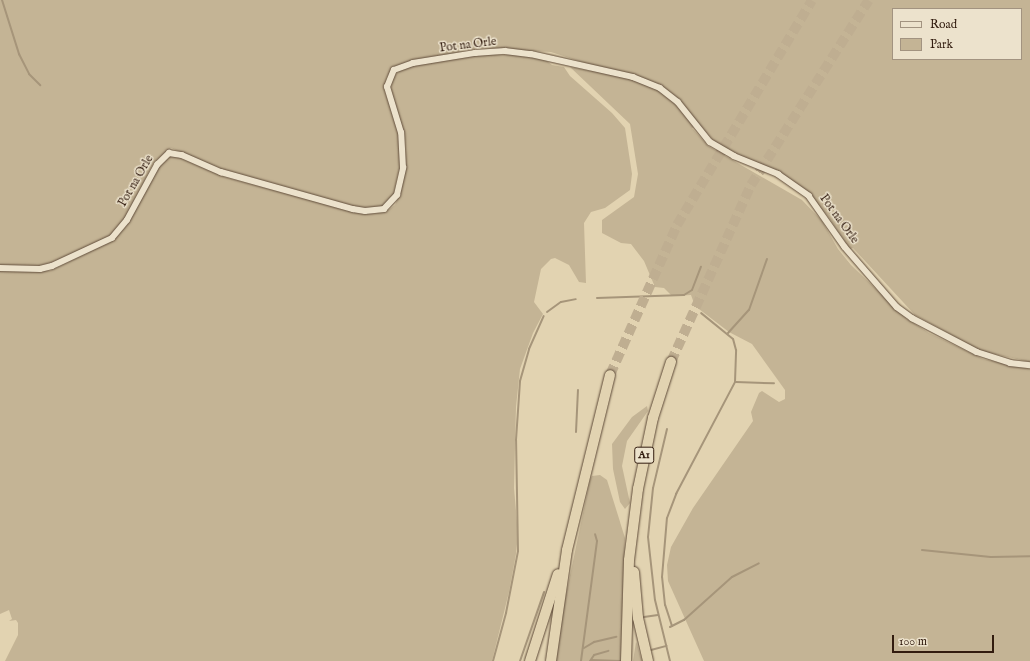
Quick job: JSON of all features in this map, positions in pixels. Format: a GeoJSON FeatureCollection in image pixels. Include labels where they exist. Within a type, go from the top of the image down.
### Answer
{"type":"FeatureCollection","features":[{"type":"Feature","properties":{"kind":"highway","name":"A1"},"geometry":{"type":"LineString","coordinates":[[626,661],[630,551],[645,453],[671,362]]}},
{"type":"Feature","properties":{"kind":"highway"},"geometry":{"type":"LineString","coordinates":[[530,661],[567,550],[610,375]]}},
{"type":"Feature","properties":{"kind":"highway"},"geometry":{"type":"LineString","coordinates":[[551,661],[567,550]]}},
{"type":"Feature","properties":{"kind":"highway"},"geometry":{"type":"LineString","coordinates":[[630,551],[638,618],[648,661]]}},
{"type":"Feature","properties":{"kind":"street","name":"Pot na Orle"},"geometry":{"type":"LineString","coordinates":[[0,268],[40,269],[52,266],[112,238],[127,220],[157,165],[169,153],[175,152],[221,172],[364,212],[384,209],[397,195],[404,168],[400,133],[387,87],[394,70],[414,63],[475,53],[518,52],[633,77],[660,88],[678,102],[710,142],[734,156],[778,174],[809,196],[845,247],[898,307],[912,318],[977,352],[1010,363],[1030,365]]}},
{"type":"Feature","properties":{"kind":"green space"},"geometry":{"type":"Polygon","coordinates":[[[0,0],[1030,0],[1030,362],[981,351],[915,315],[853,248],[850,249],[827,215],[807,196],[786,181],[717,144],[699,125],[692,128],[708,146],[802,200],[822,221],[838,249],[851,265],[907,319],[929,333],[983,359],[1030,369],[1030,661],[704,661],[668,581],[667,565],[671,547],[693,508],[753,421],[751,412],[759,393],[762,391],[779,402],[785,399],[785,390],[752,344],[729,332],[695,306],[691,295],[672,296],[664,288],[655,287],[644,261],[631,244],[621,243],[602,233],[602,220],[634,197],[638,174],[630,124],[570,67],[590,71],[591,65],[551,52],[477,48],[394,67],[387,77],[384,89],[400,137],[401,161],[393,197],[383,206],[369,209],[356,207],[226,171],[171,148],[154,162],[122,224],[109,237],[57,261],[35,267],[0,265],[0,0]]]}},
{"type":"Feature","properties":{"kind":"green space"},"geometry":{"type":"Polygon","coordinates":[[[476,55],[514,55],[544,59],[552,65],[564,67],[570,76],[612,113],[625,128],[632,174],[630,190],[605,208],[591,212],[584,223],[586,283],[579,282],[569,265],[555,258],[551,259],[541,269],[534,302],[543,314],[533,333],[520,369],[516,407],[514,488],[518,534],[516,554],[509,592],[492,661],[5,661],[18,635],[18,623],[16,620],[9,621],[12,619],[9,610],[0,614],[0,271],[50,271],[112,241],[126,226],[160,164],[173,155],[224,177],[355,212],[370,214],[386,212],[395,205],[401,191],[406,158],[405,137],[391,94],[392,78],[401,70],[413,66],[476,55]]]}},
{"type":"Feature","properties":{"kind":"green space"},"geometry":{"type":"Polygon","coordinates":[[[647,406],[648,411],[627,441],[622,466],[630,503],[625,509],[620,502],[613,469],[612,444],[632,417],[647,406]]]}},
{"type":"Feature","properties":{"kind":"green space"},"geometry":{"type":"Polygon","coordinates":[[[600,475],[607,480],[625,538],[621,661],[556,661],[563,609],[590,480],[592,476],[600,475]]]}},
{"type":"Feature","properties":{"kind":"green space"},"geometry":{"type":"Polygon","coordinates":[[[636,642],[637,644],[642,661],[633,661],[636,642]]]}},
{"type":"Feature","properties":{"kind":"waterway"},"geometry":{"type":"LineString","coordinates":[[2,0],[19,54],[29,74],[40,85]]}},
{"type":"Feature","properties":{"kind":"waterway"},"geometry":{"type":"LineString","coordinates":[[728,333],[749,310],[767,259]]}},
{"type":"Feature","properties":{"kind":"waterway"},"geometry":{"type":"LineString","coordinates":[[597,298],[684,295],[692,290],[701,267]]}},
{"type":"Feature","properties":{"kind":"waterway"},"geometry":{"type":"LineString","coordinates":[[547,312],[561,302],[576,299]]}},
{"type":"Feature","properties":{"kind":"waterway"},"geometry":{"type":"LineString","coordinates":[[672,626],[665,605],[662,577],[667,518],[676,494],[735,382],[736,350],[733,339],[701,313]]}},
{"type":"Feature","properties":{"kind":"waterway"},"geometry":{"type":"LineString","coordinates":[[493,661],[506,613],[518,551],[516,440],[520,381],[529,349],[544,316]]}},
{"type":"Feature","properties":{"kind":"waterway"},"geometry":{"type":"LineString","coordinates":[[736,382],[774,383]]}},
{"type":"Feature","properties":{"kind":"waterway"},"geometry":{"type":"LineString","coordinates":[[576,432],[578,390]]}},
{"type":"Feature","properties":{"kind":"waterway"},"geometry":{"type":"LineString","coordinates":[[667,429],[653,488],[648,537],[655,600],[670,661]]}},
{"type":"Feature","properties":{"kind":"waterway"},"geometry":{"type":"LineString","coordinates":[[581,661],[597,541],[595,534]]}},
{"type":"Feature","properties":{"kind":"waterway"},"geometry":{"type":"LineString","coordinates":[[922,550],[991,557],[1030,556]]}},
{"type":"Feature","properties":{"kind":"waterway"},"geometry":{"type":"LineString","coordinates":[[670,627],[684,620],[732,577],[759,563]]}},
{"type":"Feature","properties":{"kind":"waterway"},"geometry":{"type":"LineString","coordinates":[[520,661],[544,592]]}},
{"type":"Feature","properties":{"kind":"waterway"},"geometry":{"type":"LineString","coordinates":[[644,617],[658,615]]}},
{"type":"Feature","properties":{"kind":"waterway"},"geometry":{"type":"LineString","coordinates":[[584,648],[594,642],[616,637]]}},
{"type":"Feature","properties":{"kind":"waterway"},"geometry":{"type":"LineString","coordinates":[[651,650],[666,646]]}},
{"type":"Feature","properties":{"kind":"waterway"},"geometry":{"type":"LineString","coordinates":[[590,661],[594,655],[608,651]]}},
{"type":"Feature","properties":{"kind":"waterway"},"geometry":{"type":"LineString","coordinates":[[591,660],[621,661]]}},
{"type":"Feature","properties":{"kind":"tunnel"},"geometry":{"type":"LineString","coordinates":[[610,375],[677,225],[812,0]]}},
{"type":"Feature","properties":{"kind":"tunnel"},"geometry":{"type":"LineString","coordinates":[[671,362],[751,185],[869,0]]}}]}
